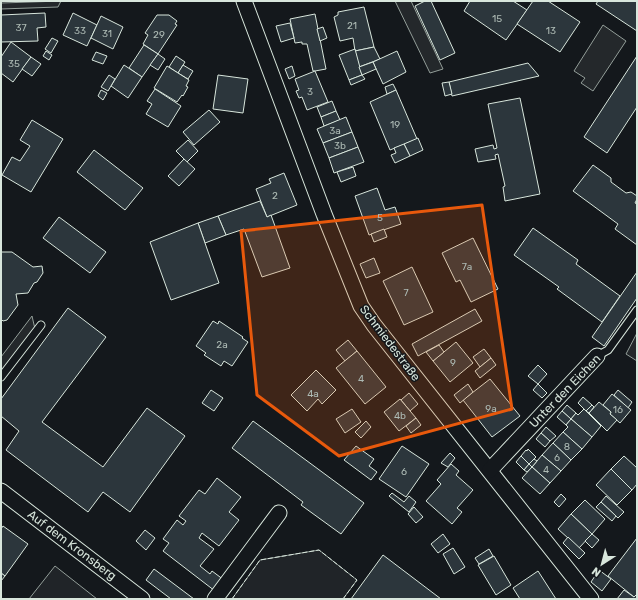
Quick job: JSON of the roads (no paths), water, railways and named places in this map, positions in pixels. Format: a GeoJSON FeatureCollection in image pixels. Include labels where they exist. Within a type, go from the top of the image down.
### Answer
{"type":"FeatureCollection","features":[{"type":"Feature","properties":{"kind":"street","name":"Schmiedestraße"},"geometry":{"type":"LineString","coordinates":[[244,1],[324,214],[361,306],[379,331],[591,599]]}},
{"type":"Feature","properties":{"kind":"street","name":"Unter den Eichen"},"geometry":{"type":"LineString","coordinates":[[490,470],[597,356]]}},
{"type":"Feature","properties":{"kind":"street","name":"Auf dem Kronsberg"},"geometry":{"type":"LineString","coordinates":[[1,491],[142,599]]}},
{"type":"Feature","properties":{"kind":"street"},"geometry":{"type":"LineString","coordinates":[[215,599],[279,513]]}},
{"type":"Feature","properties":{"kind":"lane","name":"Unter den Eichen"},"geometry":{"type":"LineString","coordinates":[[597,356],[608,350],[637,310]]}},
{"type":"Feature","properties":{"kind":"lane"},"geometry":{"type":"LineString","coordinates":[[1,377],[42,324]]}}]}
